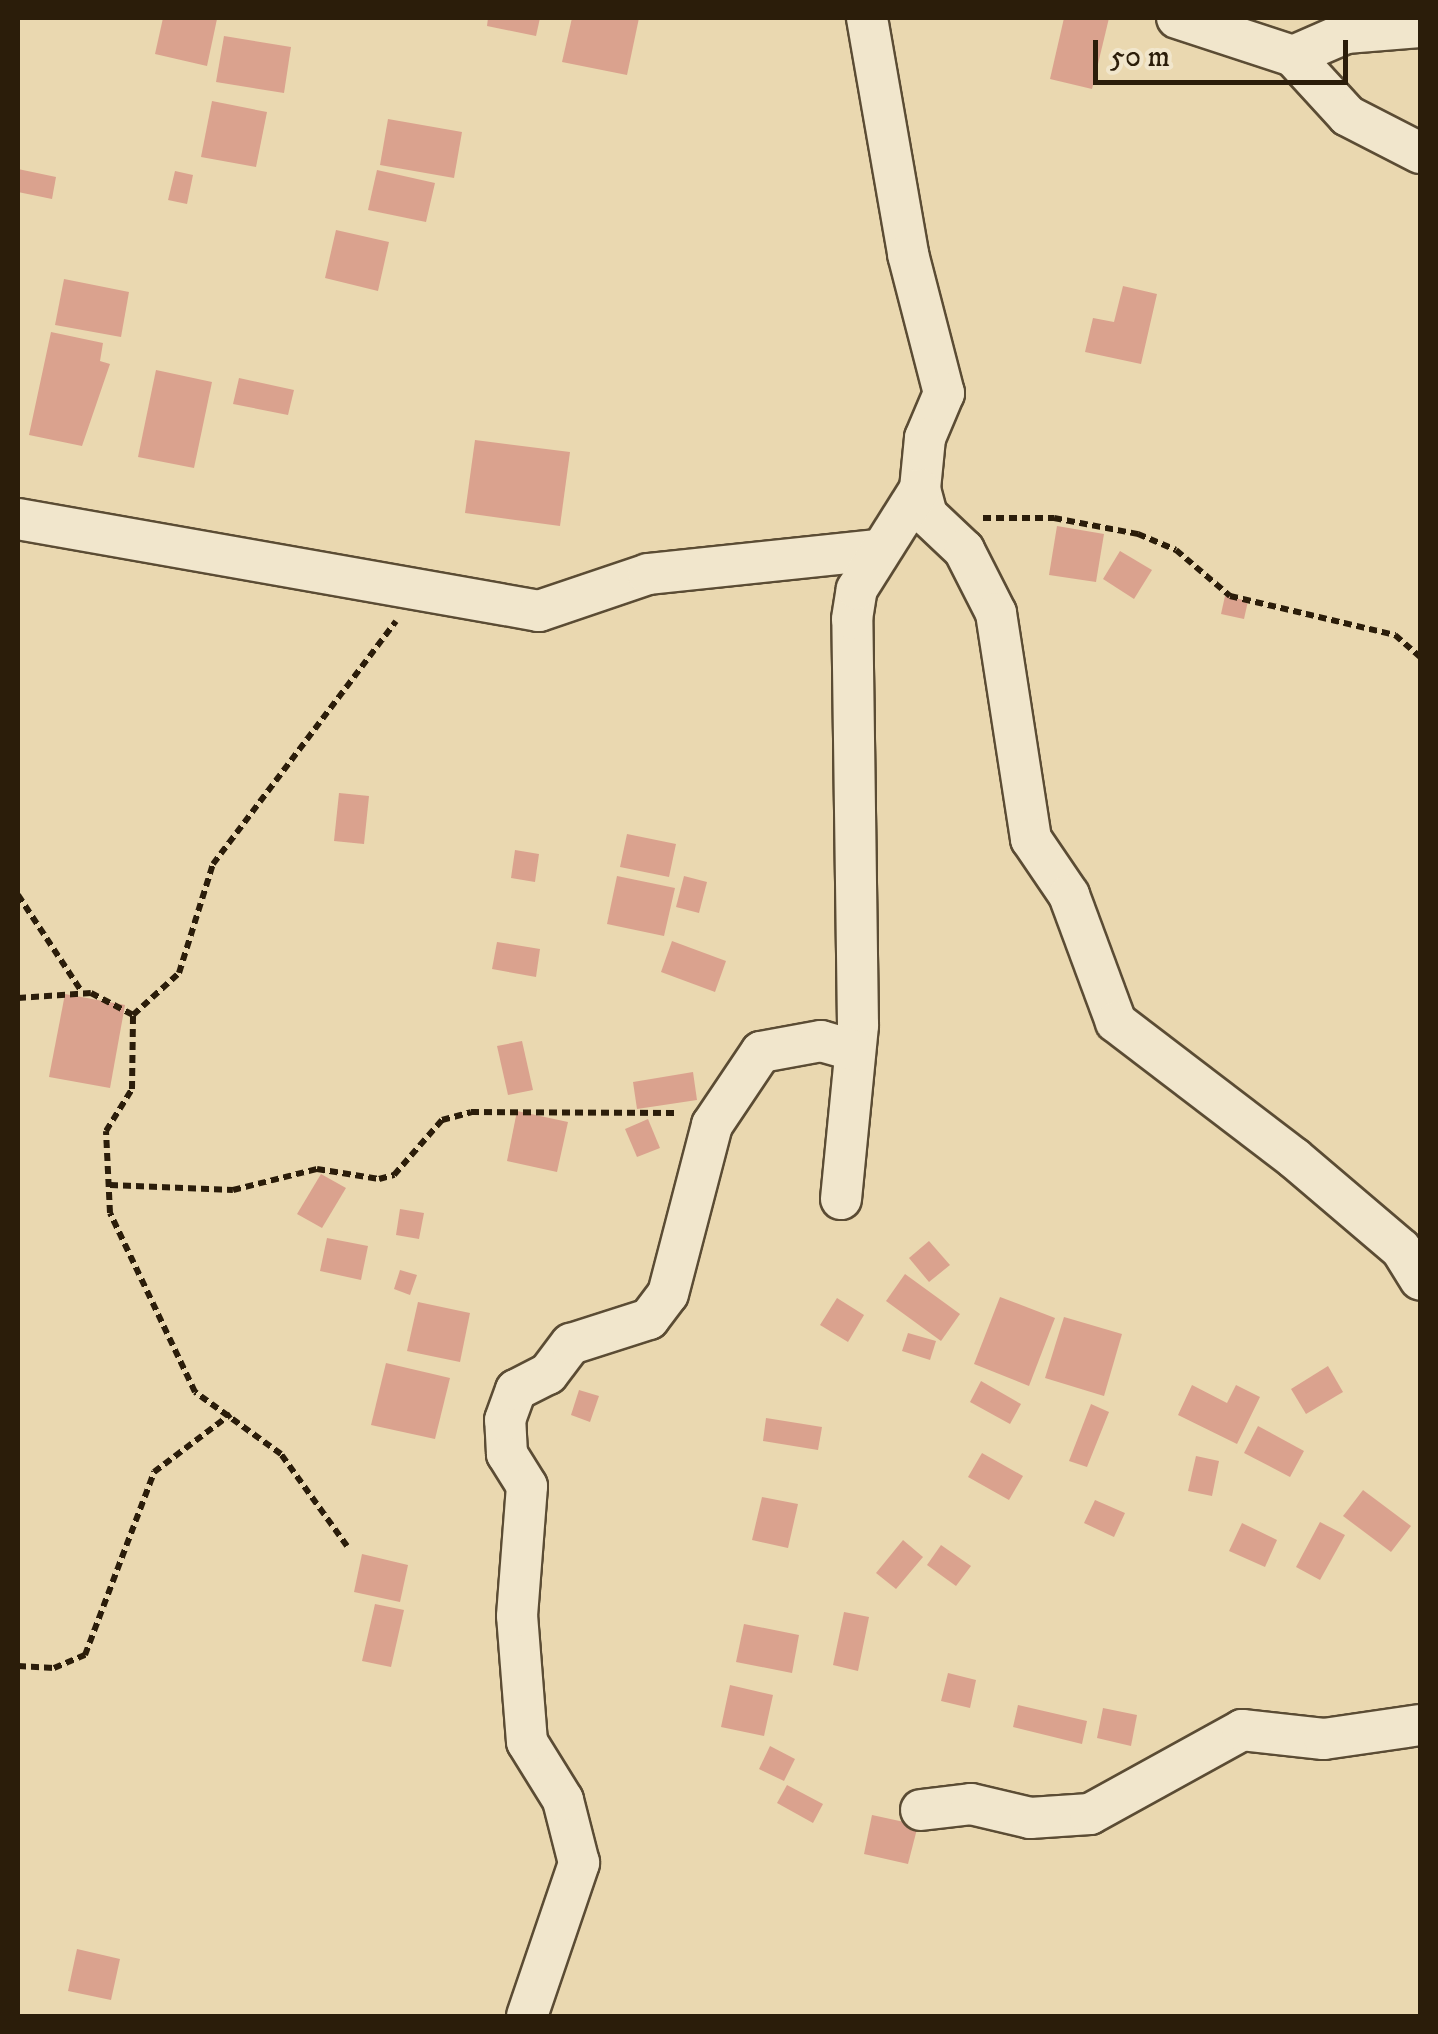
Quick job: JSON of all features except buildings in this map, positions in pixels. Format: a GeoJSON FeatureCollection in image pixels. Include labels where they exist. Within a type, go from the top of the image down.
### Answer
{"type":"FeatureCollection","features":[{"type":"Feature","properties":{"kind":"street"},"geometry":{"type":"LineString","coordinates":[[840,1200],[855,1051],[860,929],[848,670],[856,588],[920,489],[925,438],[944,393],[908,254],[867,18]]}},
{"type":"Feature","properties":{"kind":"street"},"geometry":{"type":"LineString","coordinates":[[1178,18],[1293,56],[1348,116],[1420,152]]}},
{"type":"Feature","properties":{"kind":"street"},"geometry":{"type":"LineString","coordinates":[[1293,56],[1346,33],[1420,27]]}},
{"type":"Feature","properties":{"kind":"street"},"geometry":{"type":"LineString","coordinates":[[920,489],[944,532],[964,550],[996,614],[1031,840],[1068,895],[1116,1022],[1294,1158],[1401,1249],[1420,1279]]}},
{"type":"Feature","properties":{"kind":"street"},"geometry":{"type":"LineString","coordinates":[[18,519],[538,612],[648,574],[877,550]]}},
{"type":"Feature","properties":{"kind":"street"},"geometry":{"type":"LineString","coordinates":[[526,2016],[580,1862],[564,1800],[527,1742],[517,1616],[528,1486],[506,1454],[504,1420],[516,1390],[548,1374],[571,1344],[649,1320],[668,1294],[721,1104],[761,1052],[821,1041],[855,1051]]}},
{"type":"Feature","properties":{"kind":"street"},"geometry":{"type":"LineString","coordinates":[[921,1810],[971,1804],[1030,1818],[1090,1814],[1242,1730],[1324,1739],[1420,1725]]}},
{"type":"Feature","properties":{"kind":"path"},"geometry":{"type":"LineString","coordinates":[[944,532],[986,517],[1138,534],[1176,550],[1230,596],[1395,635],[1420,658]]}},
{"type":"Feature","properties":{"kind":"path"},"geometry":{"type":"LineString","coordinates":[[133,1015],[179,973],[227,842],[422,593]]}},
{"type":"Feature","properties":{"kind":"path"},"geometry":{"type":"LineString","coordinates":[[18,895],[83,993]]}},
{"type":"Feature","properties":{"kind":"path"},"geometry":{"type":"LineString","coordinates":[[18,998],[83,993],[116,998],[133,1015],[132,1089],[106,1131],[110,1213],[150,1312],[195,1392],[231,1414],[318,1494],[348,1546]]}},
{"type":"Feature","properties":{"kind":"path"},"geometry":{"type":"LineString","coordinates":[[110,1185],[233,1190],[317,1170],[380,1179],[394,1175],[442,1120],[471,1112],[546,1106],[664,1116],[721,1104]]}},
{"type":"Feature","properties":{"kind":"path"},"geometry":{"type":"LineString","coordinates":[[18,1666],[54,1668],[84,1655],[154,1472],[231,1414]]}}]}
